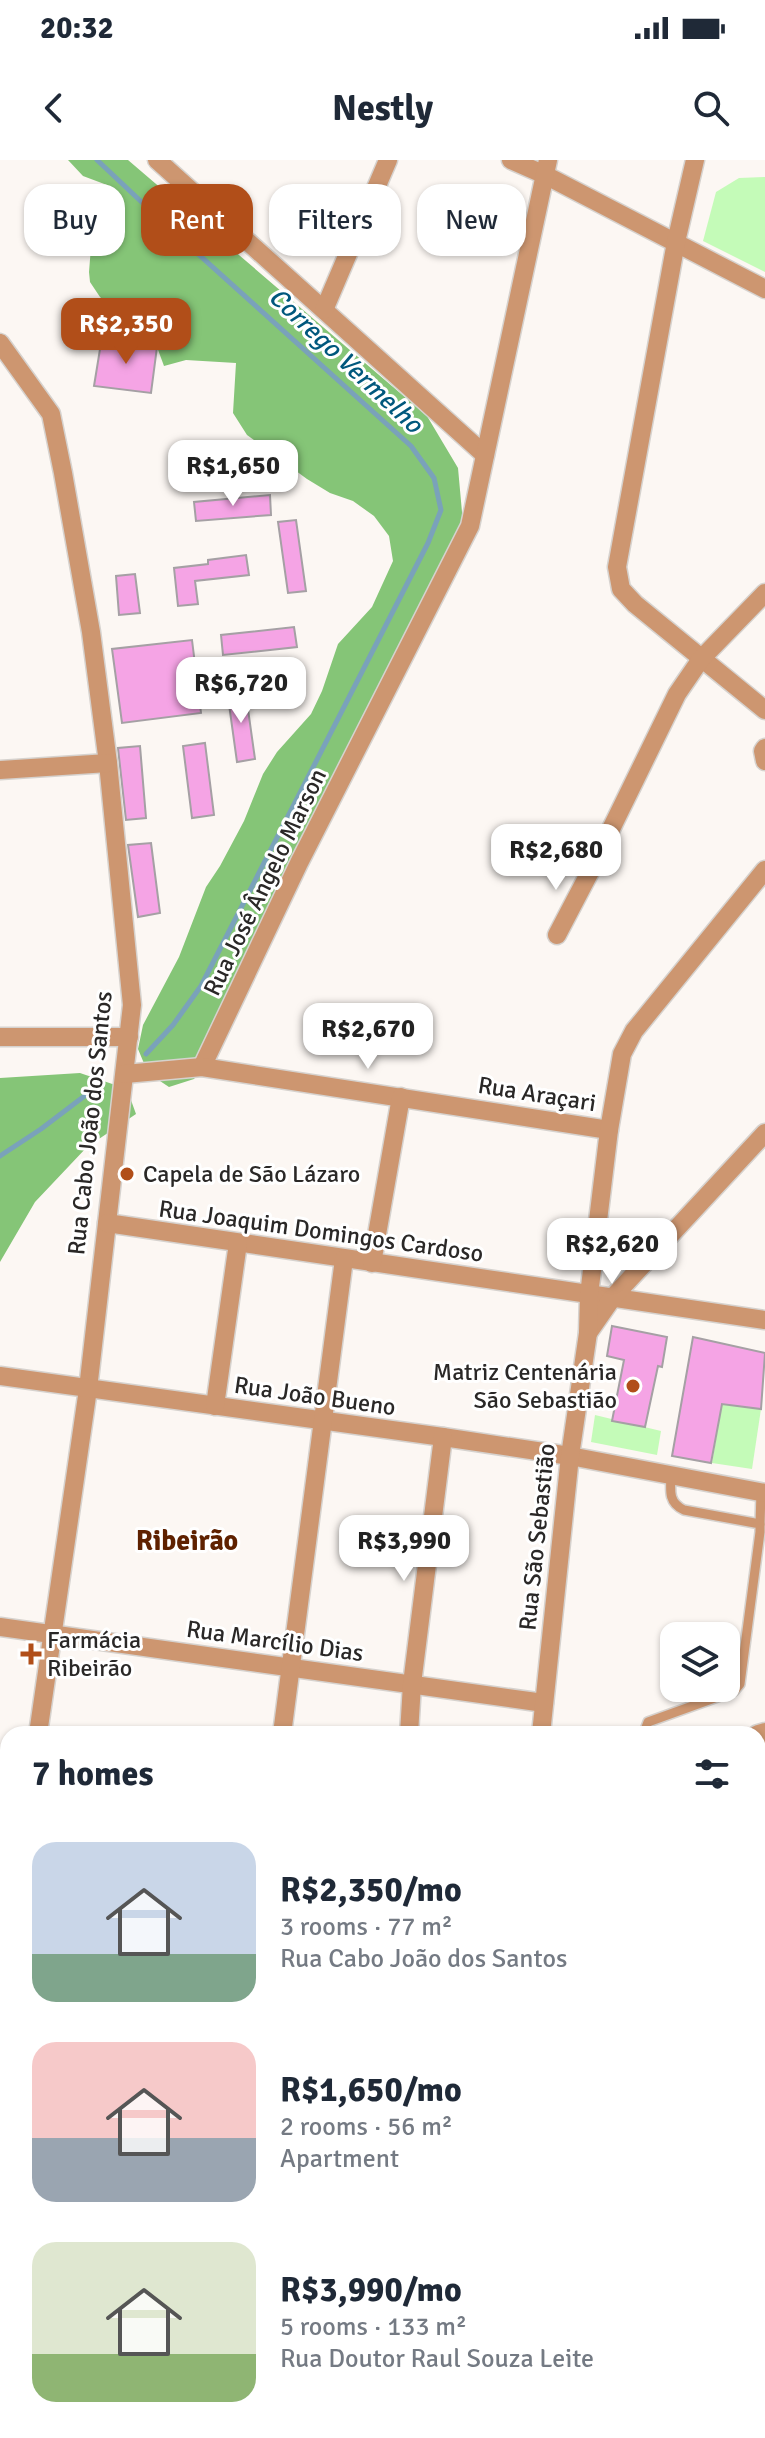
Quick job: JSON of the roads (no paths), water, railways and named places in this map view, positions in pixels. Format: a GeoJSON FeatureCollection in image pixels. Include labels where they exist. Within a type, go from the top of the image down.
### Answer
{"type":"FeatureCollection","features":[{"type":"Feature","properties":{"kind":"street"},"geometry":{"type":"LineString","coordinates":[[157,160],[485,455]]}},
{"type":"Feature","properties":{"kind":"street"},"geometry":{"type":"LineString","coordinates":[[324,310],[388,160]]}},
{"type":"Feature","properties":{"kind":"street"},"geometry":{"type":"LineString","coordinates":[[511,160],[547,168],[765,289]]}},
{"type":"Feature","properties":{"kind":"street"},"geometry":{"type":"LineString","coordinates":[[695,160],[676,242],[617,567],[621,589],[635,604],[765,710]]}},
{"type":"Feature","properties":{"kind":"street","name":"Rua José Ângelo Marson"},"geometry":{"type":"LineString","coordinates":[[202,1067],[299,863],[470,526],[547,168]]}},
{"type":"Feature","properties":{"kind":"street","name":"Rua Cabo João dos Santos"},"geometry":{"type":"LineString","coordinates":[[0,343],[51,414],[91,632],[108,763],[132,1005],[88,1389],[39,1726]]}},
{"type":"Feature","properties":{"kind":"street"},"geometry":{"type":"LineString","coordinates":[[557,935],[677,694],[701,659],[765,593]]}},
{"type":"Feature","properties":{"kind":"street"},"geometry":{"type":"LineString","coordinates":[[765,748],[765,761]]}},
{"type":"Feature","properties":{"kind":"street"},"geometry":{"type":"LineString","coordinates":[[0,770],[108,763]]}},
{"type":"Feature","properties":{"kind":"street","name":"Rua São Sebastião"},"geometry":{"type":"LineString","coordinates":[[542,1726],[570,1456],[588,1333],[589,1295],[609,1130],[622,1054],[634,1031],[765,870]]}},
{"type":"Feature","properties":{"kind":"street"},"geometry":{"type":"LineString","coordinates":[[0,1037],[129,1037]]}},
{"type":"Feature","properties":{"kind":"street","name":"Rua Araçari"},"geometry":{"type":"LineString","coordinates":[[125,1074],[202,1067],[609,1130]]}},
{"type":"Feature","properties":{"kind":"street"},"geometry":{"type":"LineString","coordinates":[[372,1263],[401,1097]]}},
{"type":"Feature","properties":{"kind":"street"},"geometry":{"type":"LineString","coordinates":[[588,1333],[613,1297],[765,1133]]}},
{"type":"Feature","properties":{"kind":"street","name":"Rua Joaquim Domingos Cardoso"},"geometry":{"type":"LineString","coordinates":[[107,1223],[765,1320]]}},
{"type":"Feature","properties":{"kind":"street"},"geometry":{"type":"LineString","coordinates":[[215,1406],[238,1243]]}},
{"type":"Feature","properties":{"kind":"street"},"geometry":{"type":"LineString","coordinates":[[283,1726],[344,1259]]}},
{"type":"Feature","properties":{"kind":"street","name":"Rua João Bueno"},"geometry":{"type":"LineString","coordinates":[[0,1376],[570,1456],[763,1493]]}},
{"type":"Feature","properties":{"kind":"street"},"geometry":{"type":"LineString","coordinates":[[409,1726],[443,1437]]}},
{"type":"Feature","properties":{"kind":"street","name":"Rua Marcílio Dias"},"geometry":{"type":"LineString","coordinates":[[0,1627],[544,1703]]}},
{"type":"Feature","properties":{"kind":"lane"},"geometry":{"type":"LineString","coordinates":[[671,1476],[670,1497],[676,1506],[760,1524]]}},
{"type":"Feature","properties":{"kind":"lane"},"geometry":{"type":"LineString","coordinates":[[646,1726],[648,1722],[734,1691],[740,1684],[763,1493]]}},
{"type":"Feature","properties":{"kind":"waterway","name":"Corrego Vermelho"},"geometry":{"type":"LineString","coordinates":[[97,160],[411,446],[434,478],[441,510],[428,543],[201,986],[173,1025],[146,1054]]}},
{"type":"Feature","properties":{"kind":"waterway","name":"Corrego Vermelho"},"geometry":{"type":"LineString","coordinates":[[0,1156],[99,1085]]}},
{"type":"Feature","properties":{"kind":"place","name":"Capela de São Lázaro"},"geometry":{"type":"Point","coordinates":[127,1174]}},
{"type":"Feature","properties":{"kind":"place","name":"Matriz Centenária São Sebastião"},"geometry":{"type":"Point","coordinates":[633,1386]}},
{"type":"Feature","properties":{"kind":"place","name":"Farmácia Ribeirão"},"geometry":{"type":"Point","coordinates":[31,1654]}},
{"type":"Feature","properties":{"kind":"district","name":"Ribeirão"},"geometry":{"type":"Point","coordinates":[187,1540]}}]}
